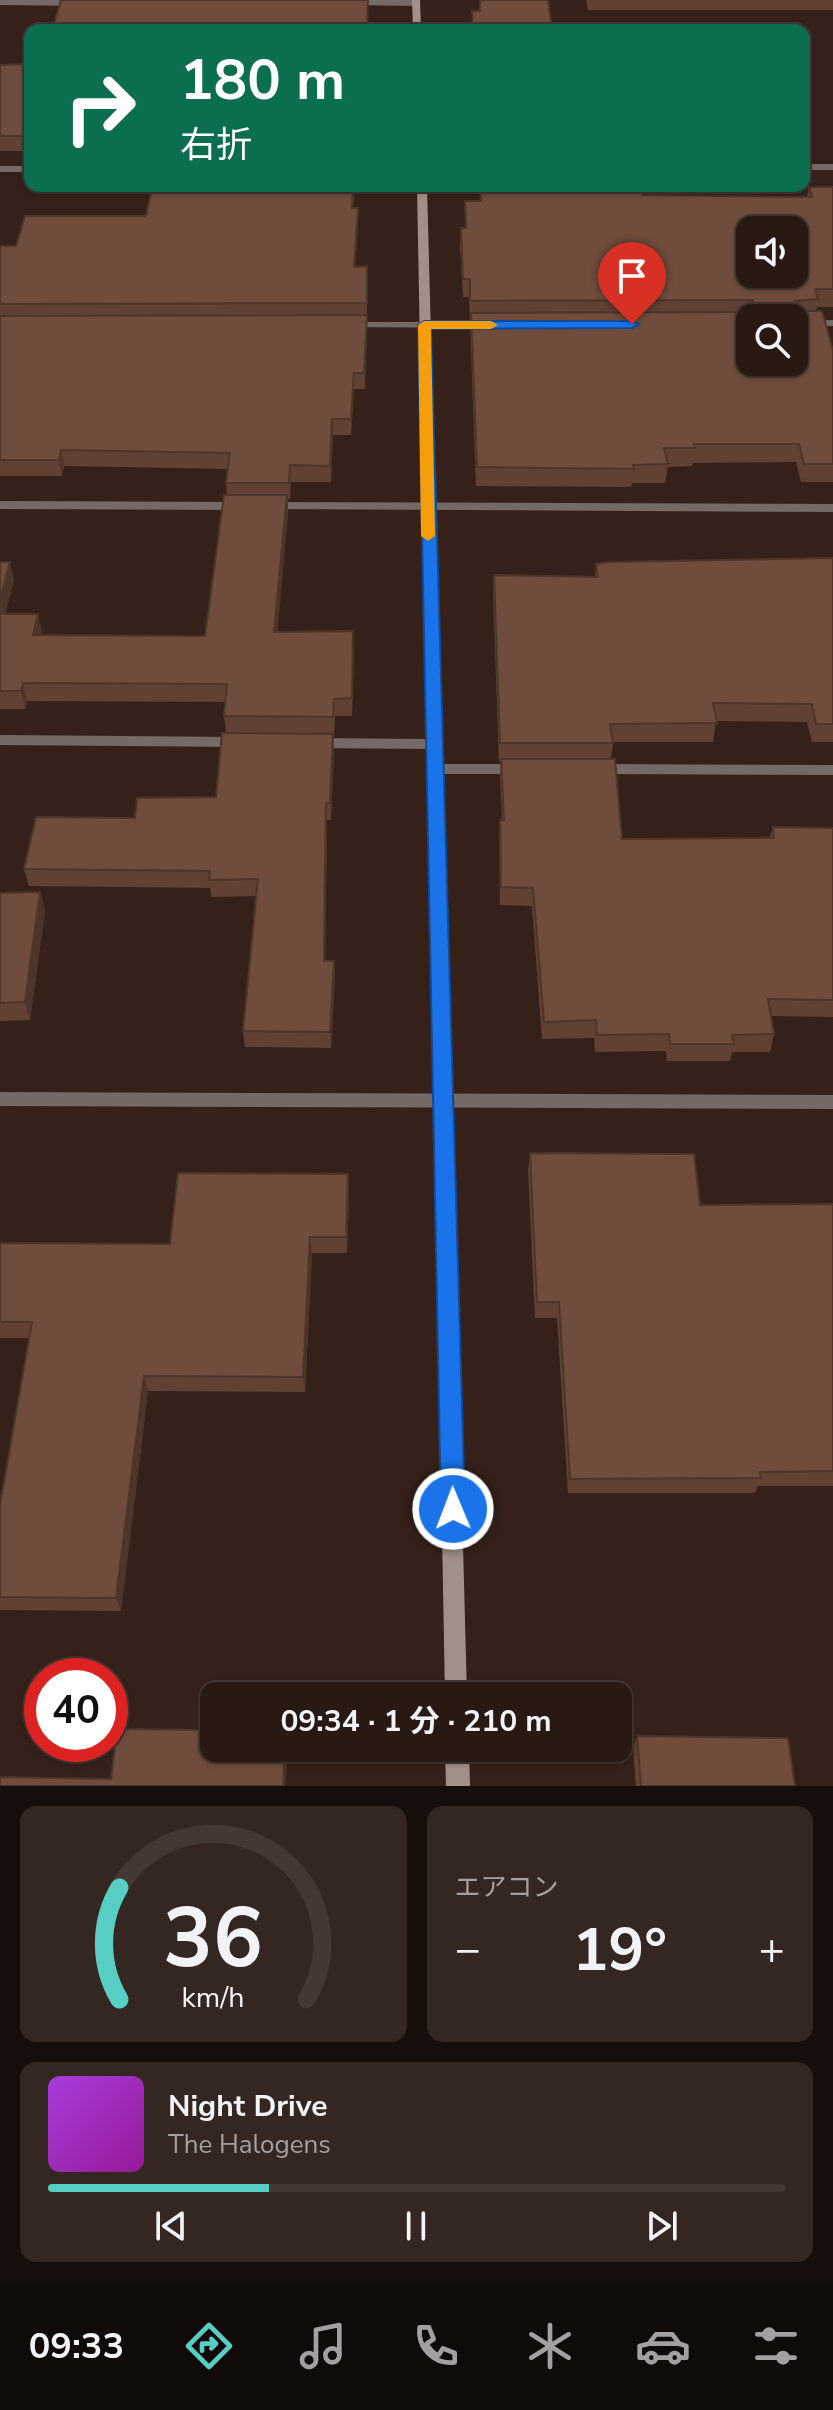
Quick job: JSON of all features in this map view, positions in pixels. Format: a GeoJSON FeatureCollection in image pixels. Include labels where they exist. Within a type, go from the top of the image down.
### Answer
{"type":"FeatureCollection","features":[{"type":"Feature","properties":{"kind":"street"},"geometry":{"type":"LineString","coordinates":[[0,2],[92,3]]}},
{"type":"Feature","properties":{"kind":"street"},"geometry":{"type":"LineString","coordinates":[[339,3],[416,2],[417,24]]}},
{"type":"Feature","properties":{"kind":"street"},"geometry":{"type":"LineString","coordinates":[[810,167],[833,167]]}},
{"type":"Feature","properties":{"kind":"street"},"geometry":{"type":"LineString","coordinates":[[0,169],[24,169]]}},
{"type":"Feature","properties":{"kind":"street"},"geometry":{"type":"LineString","coordinates":[[422,192],[456,1682]]}},
{"type":"Feature","properties":{"kind":"street"},"geometry":{"type":"LineString","coordinates":[[808,324],[833,323]]}},
{"type":"Feature","properties":{"kind":"street"},"geometry":{"type":"LineString","coordinates":[[330,325],[502,325]]}},
{"type":"Feature","properties":{"kind":"street"},"geometry":{"type":"LineString","coordinates":[[0,505],[833,508]]}},
{"type":"Feature","properties":{"kind":"street"},"geometry":{"type":"LineString","coordinates":[[0,740],[263,742]]}},
{"type":"Feature","properties":{"kind":"street"},"geometry":{"type":"LineString","coordinates":[[294,743],[433,744]]}},
{"type":"Feature","properties":{"kind":"street"},"geometry":{"type":"LineString","coordinates":[[434,769],[536,769]]}},
{"type":"Feature","properties":{"kind":"street"},"geometry":{"type":"LineString","coordinates":[[583,769],[833,770]]}},
{"type":"Feature","properties":{"kind":"street"},"geometry":{"type":"LineString","coordinates":[[0,1099],[833,1102]]}},
{"type":"Feature","properties":{"kind":"street"},"geometry":{"type":"LineString","coordinates":[[457,1762],[458,1786]]}},
{"type":"Feature","properties":{"kind":"building"},"geometry":{"type":"Polygon","coordinates":[[[61,0],[368,0],[367,24],[54,24],[61,0]]]}},
{"type":"Feature","properties":{"kind":"building"},"geometry":{"type":"Polygon","coordinates":[[[480,0],[548,0],[551,24],[473,24],[472,11],[480,11],[480,0]]]}},
{"type":"Feature","properties":{"kind":"building"},"geometry":{"type":"Polygon","coordinates":[[[24,64],[24,136],[0,136],[0,65],[24,64]]]}},
{"type":"Feature","properties":{"kind":"building"},"geometry":{"type":"Polygon","coordinates":[[[810,187],[833,187],[833,289],[815,289],[818,299],[795,301],[795,304],[754,304],[753,300],[470,301],[470,279],[463,279],[461,228],[466,228],[465,201],[481,201],[480,192],[641,192],[642,195],[812,197],[810,187]]]}},
{"type":"Feature","properties":{"kind":"building"},"geometry":{"type":"Polygon","coordinates":[[[353,192],[352,208],[358,208],[354,267],[367,266],[367,303],[0,304],[0,246],[16,246],[25,216],[146,216],[151,193],[353,192]]]}},
{"type":"Feature","properties":{"kind":"building"},"geometry":{"type":"Polygon","coordinates":[[[808,311],[822,311],[833,351],[833,464],[804,464],[799,444],[694,444],[695,448],[664,448],[668,464],[633,465],[634,469],[477,467],[471,313],[736,312],[736,376],[808,376],[808,311]]]}},
{"type":"Feature","properties":{"kind":"building"},"geometry":{"type":"Polygon","coordinates":[[[367,315],[364,373],[354,373],[351,419],[332,419],[330,466],[290,465],[289,483],[226,483],[230,453],[61,450],[59,460],[0,460],[0,316],[367,315]]]}},
{"type":"Feature","properties":{"kind":"building"},"geometry":{"type":"Polygon","coordinates":[[[224,495],[287,495],[274,632],[353,631],[352,698],[334,699],[333,717],[224,716],[227,684],[23,683],[21,691],[0,691],[0,614],[38,614],[33,635],[205,636],[224,495]]]}},
{"type":"Feature","properties":{"kind":"building"},"geometry":{"type":"Polygon","coordinates":[[[833,558],[833,724],[816,724],[812,704],[713,703],[717,723],[610,724],[613,743],[500,743],[494,575],[598,577],[596,564],[609,562],[833,558]]]}},
{"type":"Feature","properties":{"kind":"building"},"geometry":{"type":"Polygon","coordinates":[[[0,562],[10,562],[0,600],[0,562]]]}},
{"type":"Feature","properties":{"kind":"building"},"geometry":{"type":"Polygon","coordinates":[[[222,733],[333,734],[330,803],[326,803],[324,961],[334,961],[330,1032],[243,1031],[258,879],[209,880],[210,871],[24,869],[36,817],[135,818],[137,798],[216,797],[222,733]]]}},
{"type":"Feature","properties":{"kind":"building"},"geometry":{"type":"Polygon","coordinates":[[[501,759],[615,759],[622,839],[774,838],[773,827],[833,828],[833,1000],[768,999],[774,1034],[732,1035],[734,1044],[670,1044],[669,1034],[597,1035],[596,1020],[544,1022],[533,888],[501,887],[500,820],[504,820],[501,759]]]}},
{"type":"Feature","properties":{"kind":"building"},"geometry":{"type":"Polygon","coordinates":[[[40,892],[25,1002],[0,1003],[0,893],[40,892]]]}},
{"type":"Feature","properties":{"kind":"building"},"geometry":{"type":"Polygon","coordinates":[[[530,1153],[694,1154],[700,1205],[833,1204],[833,1471],[760,1472],[761,1478],[570,1479],[559,1302],[537,1302],[530,1153]]]}},
{"type":"Feature","properties":{"kind":"building"},"geometry":{"type":"Polygon","coordinates":[[[178,1173],[348,1174],[346,1237],[310,1237],[303,1377],[144,1376],[116,1598],[0,1597],[0,1505],[32,1322],[0,1322],[0,1243],[170,1244],[178,1173]]]}},
{"type":"Feature","properties":{"kind":"building"},"geometry":{"type":"Polygon","coordinates":[[[128,1729],[200,1730],[200,1762],[284,1762],[283,1786],[0,1786],[0,1777],[111,1779],[113,1762],[128,1762],[128,1729]]]}},
{"type":"Feature","properties":{"kind":"building"},"geometry":{"type":"Polygon","coordinates":[[[637,1736],[788,1738],[795,1786],[641,1786],[637,1736]]]}},
{"type":"Feature","properties":{"kind":"slow traffic"},"geometry":{"type":"LineString","coordinates":[[428,536],[424,325],[491,325]]}},
{"type":"Feature","properties":{"kind":"route"},"geometry":{"type":"LineString","coordinates":[[453,1509],[424,325],[632,324]]}}]}
